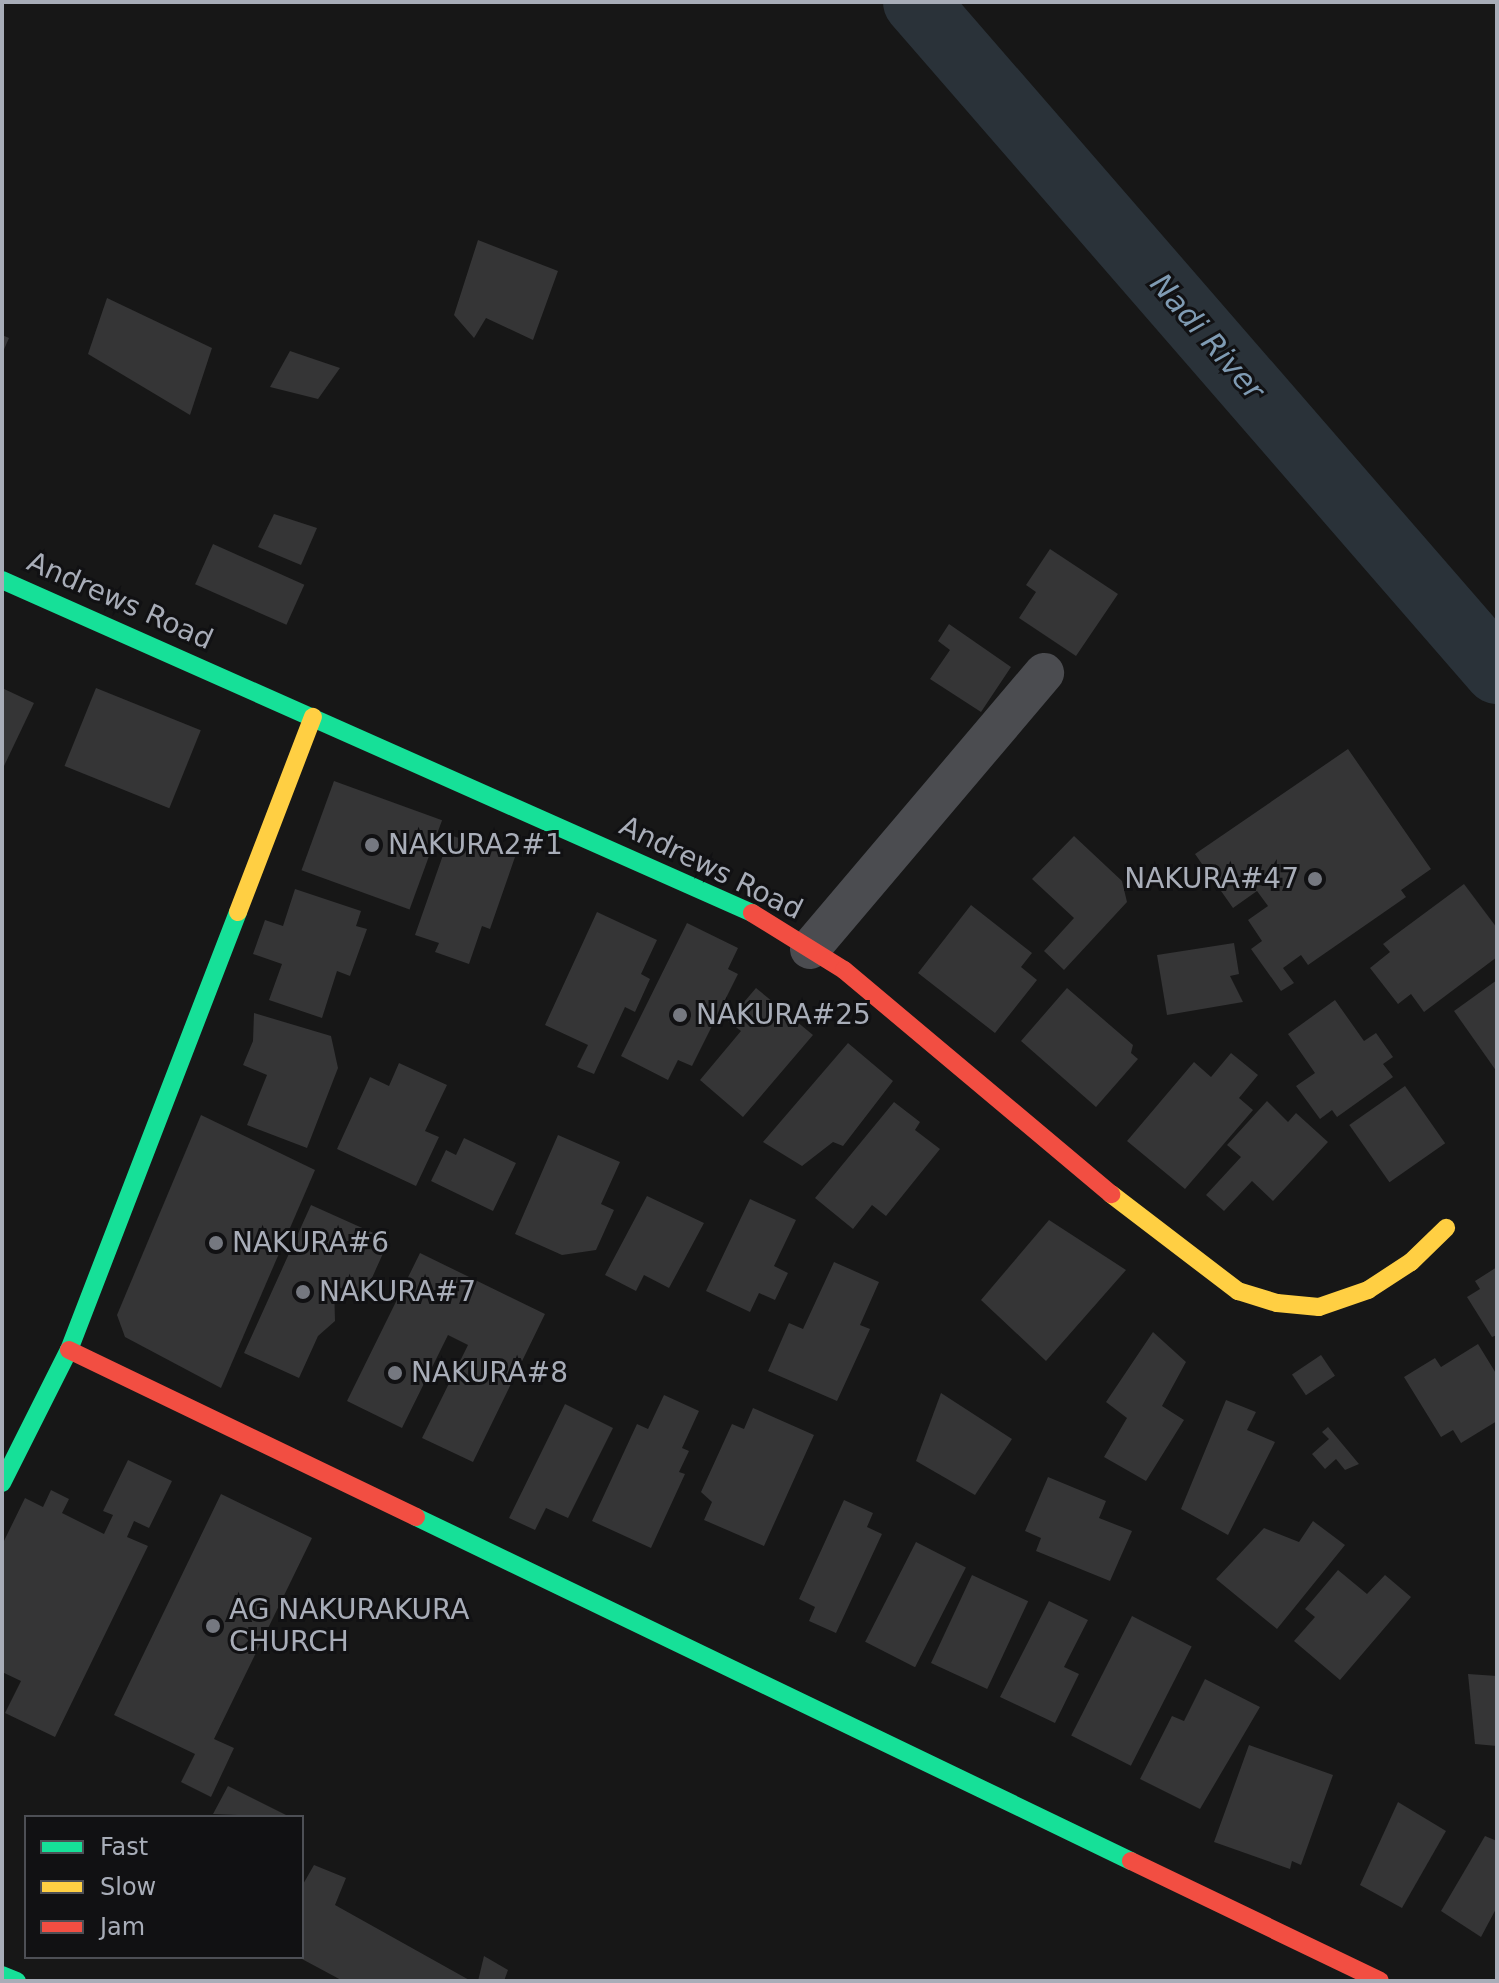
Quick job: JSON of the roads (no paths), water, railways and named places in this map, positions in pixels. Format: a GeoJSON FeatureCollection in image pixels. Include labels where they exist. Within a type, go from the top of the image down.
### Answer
{"type":"FeatureCollection","features":[{"type":"Feature","properties":{"kind":"main road","name":"Andrews Road"},"geometry":{"type":"LineString","coordinates":[[2,580],[762,918],[844,970],[1166,1241],[1238,1291],[1277,1303],[1319,1307],[1368,1290],[1411,1262],[1446,1228]]}},
{"type":"Feature","properties":{"kind":"main road"},"geometry":{"type":"LineString","coordinates":[[2,1483],[69,1350],[313,717]]}},
{"type":"Feature","properties":{"kind":"main road"},"geometry":{"type":"LineString","coordinates":[[69,1350],[1380,1981]]}},
{"type":"Feature","properties":{"kind":"main road"},"geometry":{"type":"LineString","coordinates":[[2,1975],[17,1981]]}},
{"type":"Feature","properties":{"kind":"street"},"geometry":{"type":"LineString","coordinates":[[810,949],[1044,673]]}},
{"type":"Feature","properties":{"kind":"waterway","name":"Nadi River"},"geometry":{"type":"LineString","coordinates":[[916,2],[1497,671]]}},
{"type":"Feature","properties":{"kind":"place","name":"NAKURA2#1"},"geometry":{"type":"Point","coordinates":[372,845]}},
{"type":"Feature","properties":{"kind":"place","name":"NAKURA#47"},"geometry":{"type":"Point","coordinates":[1315,879]}},
{"type":"Feature","properties":{"kind":"place","name":"NAKURA#25"},"geometry":{"type":"Point","coordinates":[680,1015]}},
{"type":"Feature","properties":{"kind":"place","name":"NAKURA#6"},"geometry":{"type":"Point","coordinates":[216,1243]}},
{"type":"Feature","properties":{"kind":"place","name":"NAKURA#7"},"geometry":{"type":"Point","coordinates":[303,1292]}},
{"type":"Feature","properties":{"kind":"place","name":"NAKURA#8"},"geometry":{"type":"Point","coordinates":[395,1373]}},
{"type":"Feature","properties":{"kind":"place","name":"AG NAKURAKURA CHURCH"},"geometry":{"type":"Point","coordinates":[213,1626]}}]}
